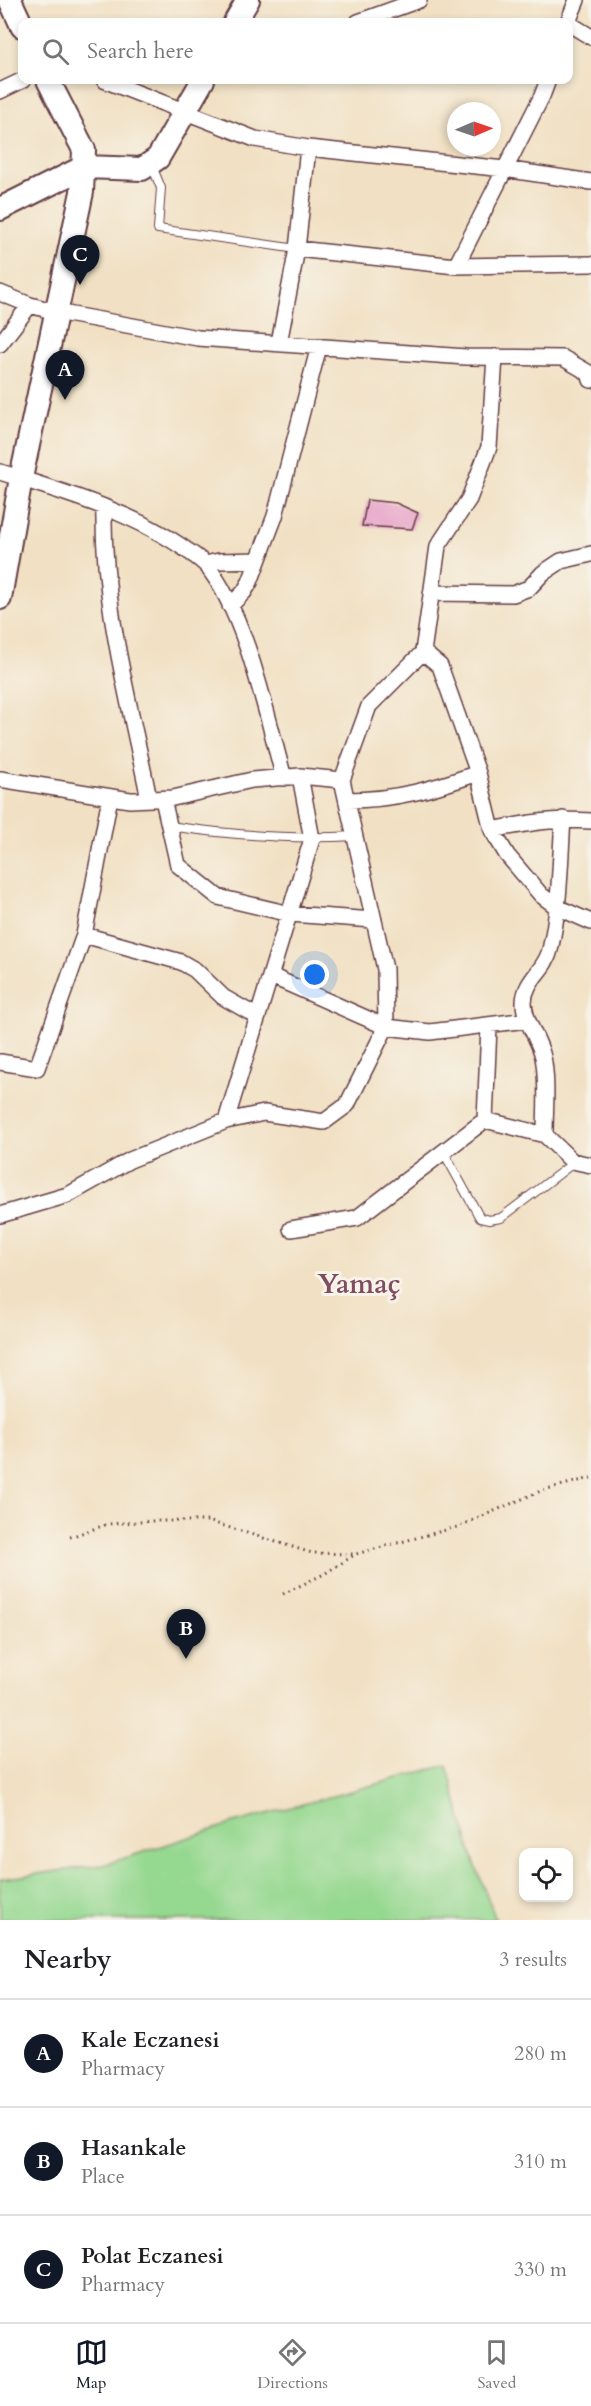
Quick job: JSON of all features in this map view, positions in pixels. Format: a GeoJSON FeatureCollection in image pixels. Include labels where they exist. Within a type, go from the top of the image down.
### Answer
{"type":"FeatureCollection","features":[{"type":"Feature","properties":{"kind":"street"},"geometry":{"type":"LineString","coordinates":[[10,0],[18,18]]}},
{"type":"Feature","properties":{"kind":"street"},"geometry":{"type":"LineString","coordinates":[[237,18],[248,0]]}},
{"type":"Feature","properties":{"kind":"street"},"geometry":{"type":"LineString","coordinates":[[369,18],[419,0]]}},
{"type":"Feature","properties":{"kind":"street"},"geometry":{"type":"LineString","coordinates":[[570,18],[577,0]]}},
{"type":"Feature","properties":{"kind":"street"},"geometry":{"type":"LineString","coordinates":[[573,26],[591,37]]}},
{"type":"Feature","properties":{"kind":"street"},"geometry":{"type":"LineString","coordinates":[[0,91],[18,82]]}},
{"type":"Feature","properties":{"kind":"street"},"geometry":{"type":"LineString","coordinates":[[0,598],[10,475],[56,312],[82,192],[84,150],[50,84]]}},
{"type":"Feature","properties":{"kind":"street"},"geometry":{"type":"LineString","coordinates":[[114,84],[255,139],[308,148],[504,169],[591,182]]}},
{"type":"Feature","properties":{"kind":"street"},"geometry":{"type":"LineString","coordinates":[[0,209],[84,167],[128,170],[142,169],[151,165],[158,158],[201,84]]}},
{"type":"Feature","properties":{"kind":"street"},"geometry":{"type":"LineString","coordinates":[[456,266],[546,84]]}},
{"type":"Feature","properties":{"kind":"street"},"geometry":{"type":"LineString","coordinates":[[279,343],[297,249],[308,148]]}},
{"type":"Feature","properties":{"kind":"street"},"geometry":{"type":"LineString","coordinates":[[297,249],[456,266],[591,264]]}},
{"type":"Feature","properties":{"kind":"street"},"geometry":{"type":"LineString","coordinates":[[0,293],[56,312],[198,338],[495,357],[563,358],[589,374],[591,380]]}},
{"type":"Feature","properties":{"kind":"street"},"geometry":{"type":"LineString","coordinates":[[0,345],[30,305]]}},
{"type":"Feature","properties":{"kind":"street"},"geometry":{"type":"LineString","coordinates":[[230,606],[250,582],[275,516],[318,346]]}},
{"type":"Feature","properties":{"kind":"street"},"geometry":{"type":"LineString","coordinates":[[0,1215],[68,1195],[130,1160],[226,1120],[264,1113],[324,1122],[347,1105],[386,1027],[385,969],[342,780],[369,706],[423,652],[438,546],[469,498],[489,447],[495,357]]}},
{"type":"Feature","properties":{"kind":"street"},"geometry":{"type":"LineString","coordinates":[[10,475],[104,507],[166,535],[205,564],[236,619],[284,778]]}},
{"type":"Feature","properties":{"kind":"street"},"geometry":{"type":"LineString","coordinates":[[104,507],[107,588],[156,799],[169,826],[178,865],[218,897],[290,914],[374,920]]}},
{"type":"Feature","properties":{"kind":"street"},"geometry":{"type":"LineString","coordinates":[[432,593],[513,594],[529,588],[552,566],[561,561],[591,554]]}},
{"type":"Feature","properties":{"kind":"street"},"geometry":{"type":"LineString","coordinates":[[205,564],[219,561],[258,560]]}},
{"type":"Feature","properties":{"kind":"street"},"geometry":{"type":"LineString","coordinates":[[423,652],[440,666],[478,773],[492,830],[507,855],[541,896],[557,907],[591,922]]}},
{"type":"Feature","properties":{"kind":"street"},"geometry":{"type":"LineString","coordinates":[[347,800],[383,799],[413,794],[478,773]]}},
{"type":"Feature","properties":{"kind":"street"},"geometry":{"type":"LineString","coordinates":[[0,779],[130,800],[173,798],[252,780],[300,776],[342,780]]}},
{"type":"Feature","properties":{"kind":"street"},"geometry":{"type":"LineString","coordinates":[[226,1120],[312,839],[300,776]]}},
{"type":"Feature","properties":{"kind":"street"},"geometry":{"type":"LineString","coordinates":[[0,1062],[37,1068],[84,934],[110,796]]}},
{"type":"Feature","properties":{"kind":"street"},"geometry":{"type":"LineString","coordinates":[[545,1135],[545,1068],[539,1044],[527,1020],[524,1001],[526,989],[550,952],[557,907],[563,819]]}},
{"type":"Feature","properties":{"kind":"street"},"geometry":{"type":"LineString","coordinates":[[492,830],[543,820],[591,821]]}},
{"type":"Feature","properties":{"kind":"street"},"geometry":{"type":"LineString","coordinates":[[84,934],[181,962],[195,970],[223,997],[258,1017]]}},
{"type":"Feature","properties":{"kind":"street"},"geometry":{"type":"LineString","coordinates":[[271,976],[386,1027],[430,1032],[527,1020]]}},
{"type":"Feature","properties":{"kind":"street"},"geometry":{"type":"LineString","coordinates":[[485,1120],[489,1026]]}},
{"type":"Feature","properties":{"kind":"street"},"geometry":{"type":"LineString","coordinates":[[485,1120],[545,1135],[572,1161],[591,1165]]}},
{"type":"Feature","properties":{"kind":"street"},"geometry":{"type":"LineString","coordinates":[[291,1229],[357,1218],[485,1120]]}},
{"type":"Feature","properties":{"kind":"lane"},"geometry":{"type":"LineString","coordinates":[[151,165],[161,188],[158,229],[297,249]]}},
{"type":"Feature","properties":{"kind":"lane"},"geometry":{"type":"LineString","coordinates":[[169,826],[238,835],[312,839],[355,836]]}},
{"type":"Feature","properties":{"kind":"lane"},"geometry":{"type":"LineString","coordinates":[[443,1151],[480,1218],[489,1220],[501,1218],[568,1167],[572,1161]]}},
{"type":"Feature","properties":{"kind":"path"},"geometry":{"type":"LineString","coordinates":[[70,1537],[108,1524],[208,1521],[312,1553],[356,1554],[457,1527],[543,1490],[591,1478]]}},
{"type":"Feature","properties":{"kind":"path"},"geometry":{"type":"LineString","coordinates":[[283,1594],[324,1574],[356,1554]]}},
{"type":"Feature","properties":{"kind":"green space"},"geometry":{"type":"Polygon","coordinates":[[[447,1765],[471,1853],[496,1920],[0,1920],[0,1879],[103,1865],[237,1822],[447,1765]]]}},
{"type":"Feature","properties":{"kind":"building"},"geometry":{"type":"Polygon","coordinates":[[[367,500],[396,503],[418,513],[412,529],[362,526],[367,500]]]}},
{"type":"Feature","properties":{"kind":"place","name":"Polat Eczanesi"},"geometry":{"type":"Point","coordinates":[80,285]}},
{"type":"Feature","properties":{"kind":"place","name":"Kale Eczanesi"},"geometry":{"type":"Point","coordinates":[65,400]}},
{"type":"Feature","properties":{"kind":"place","name":"Hasankale"},"geometry":{"type":"Point","coordinates":[186,1659]}},
{"type":"Feature","properties":{"kind":"district","name":"Yamaç"},"geometry":{"type":"Point","coordinates":[359,1284]}}]}
